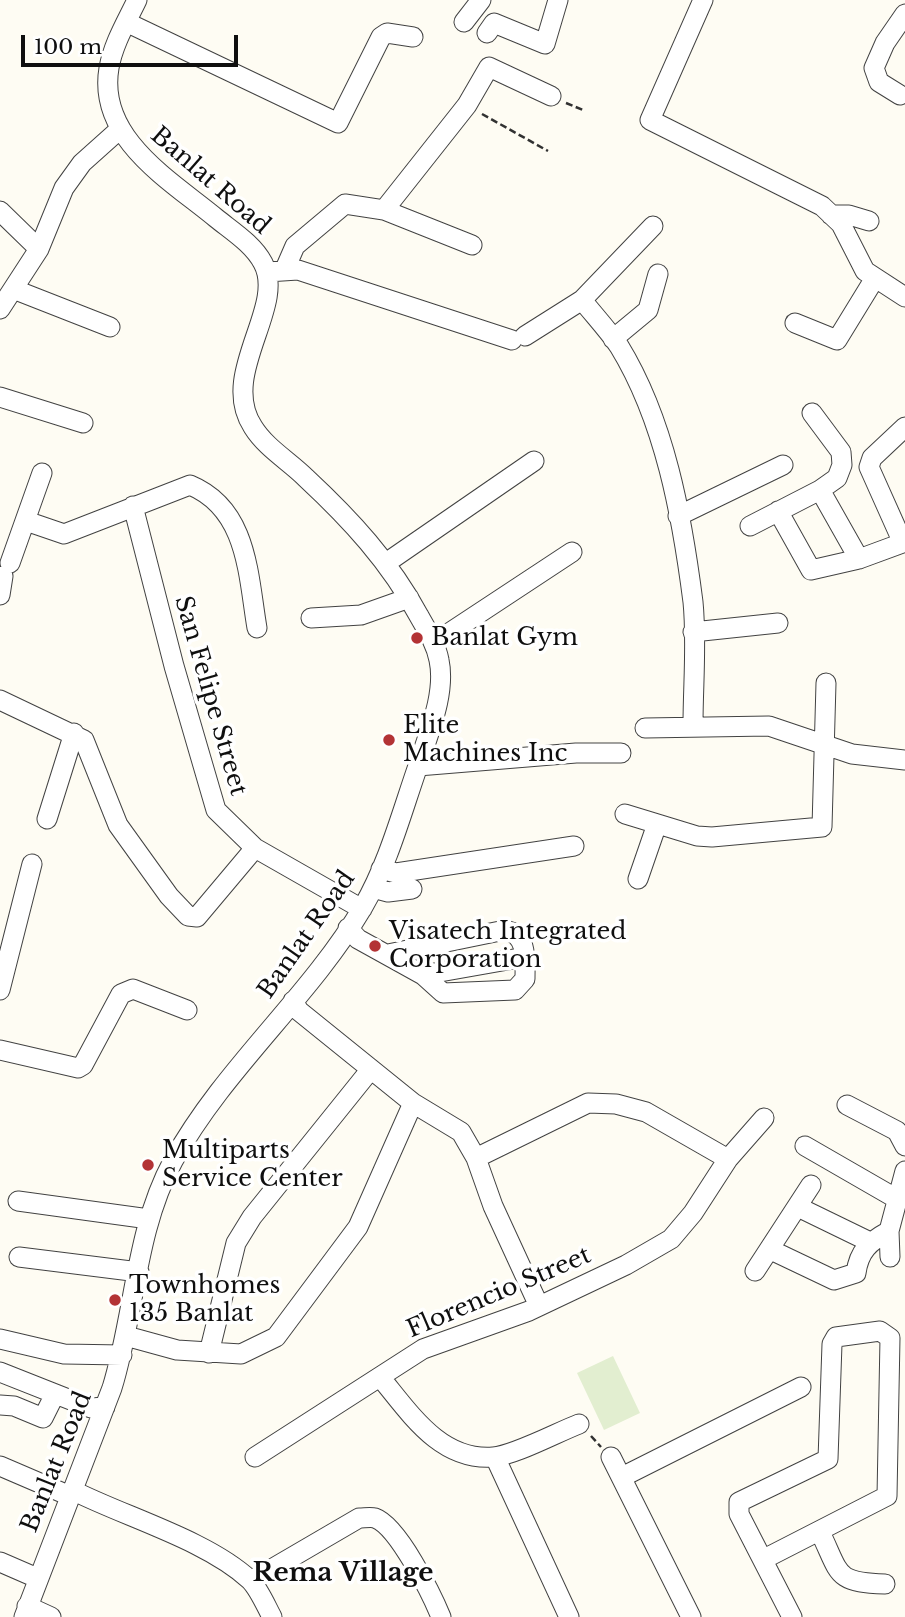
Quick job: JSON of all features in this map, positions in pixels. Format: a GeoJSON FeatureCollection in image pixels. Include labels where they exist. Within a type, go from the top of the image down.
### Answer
{"type":"FeatureCollection","features":[{"type":"Feature","properties":{"kind":"street","name":"Banlat Road"},"geometry":{"type":"LineString","coordinates":[[25,1612],[105,1408],[122,1355],[149,1219],[172,1163],[198,1122],[362,909],[396,834],[439,691],[441,670],[434,643],[386,563],[352,522],[257,433],[245,412],[245,375],[255,333],[276,271],[263,263],[246,242],[145,160],[120,129],[113,114],[108,83],[114,51],[137,0]]}},
{"type":"Feature","properties":{"kind":"street"},"geometry":{"type":"LineString","coordinates":[[464,22],[481,0]]}},
{"type":"Feature","properties":{"kind":"street"},"geometry":{"type":"LineString","coordinates":[[487,33],[494,23],[545,44],[558,0]]}},
{"type":"Feature","properties":{"kind":"street"},"geometry":{"type":"LineString","coordinates":[[703,0],[650,120],[822,206],[841,224],[865,271],[905,297]]}},
{"type":"Feature","properties":{"kind":"street"},"geometry":{"type":"LineString","coordinates":[[900,95],[879,82],[874,68],[885,43],[905,14]]}},
{"type":"Feature","properties":{"kind":"street"},"geometry":{"type":"LineString","coordinates":[[127,22],[338,123],[381,37],[387,33],[413,37]]}},
{"type":"Feature","properties":{"kind":"street"},"geometry":{"type":"LineString","coordinates":[[384,210],[467,105],[489,67],[551,96]]}},
{"type":"Feature","properties":{"kind":"street"},"geometry":{"type":"LineString","coordinates":[[0,310],[39,249],[64,187],[82,163],[120,129]]}},
{"type":"Feature","properties":{"kind":"street"},"geometry":{"type":"LineString","coordinates":[[276,271],[295,246],[342,205],[384,210],[472,245]]}},
{"type":"Feature","properties":{"kind":"street"},"geometry":{"type":"LineString","coordinates":[[0,211],[39,249]]}},
{"type":"Feature","properties":{"kind":"street"},"geometry":{"type":"LineString","coordinates":[[831,215],[849,215],[869,221]]}},
{"type":"Feature","properties":{"kind":"street"},"geometry":{"type":"LineString","coordinates":[[276,271],[298,270],[518,338],[582,300],[653,226]]}},
{"type":"Feature","properties":{"kind":"street"},"geometry":{"type":"LineString","coordinates":[[613,339],[648,310],[659,274]]}},
{"type":"Feature","properties":{"kind":"street"},"geometry":{"type":"LineString","coordinates":[[795,323],[837,340],[875,278]]}},
{"type":"Feature","properties":{"kind":"street"},"geometry":{"type":"LineString","coordinates":[[13,289],[110,327]]}},
{"type":"Feature","properties":{"kind":"street"},"geometry":{"type":"LineString","coordinates":[[582,300],[613,339],[648,404],[678,516],[693,604],[693,725]]}},
{"type":"Feature","properties":{"kind":"street"},"geometry":{"type":"LineString","coordinates":[[0,397],[83,423]]}},
{"type":"Feature","properties":{"kind":"street"},"geometry":{"type":"LineString","coordinates":[[750,526],[820,490],[837,478],[841,452],[812,413]]}},
{"type":"Feature","properties":{"kind":"street"},"geometry":{"type":"LineString","coordinates":[[778,511],[811,570],[859,559],[904,542],[869,467],[872,458],[905,427]]}},
{"type":"Feature","properties":{"kind":"street"},"geometry":{"type":"LineString","coordinates":[[386,563],[534,461]]}},
{"type":"Feature","properties":{"kind":"street"},"geometry":{"type":"LineString","coordinates":[[678,516],[783,465]]}},
{"type":"Feature","properties":{"kind":"street"},"geometry":{"type":"LineString","coordinates":[[5,578],[42,473]]}},
{"type":"Feature","properties":{"kind":"street"},"geometry":{"type":"LineString","coordinates":[[26,521],[64,534],[190,485],[229,514],[243,545],[257,628]]}},
{"type":"Feature","properties":{"kind":"street"},"geometry":{"type":"LineString","coordinates":[[820,490],[859,559]]}},
{"type":"Feature","properties":{"kind":"street","name":"San Felipe Street"},"geometry":{"type":"LineString","coordinates":[[132,506],[174,667],[216,810],[255,848],[362,909]]}},
{"type":"Feature","properties":{"kind":"street"},"geometry":{"type":"LineString","coordinates":[[434,643],[572,552]]}},
{"type":"Feature","properties":{"kind":"street"},"geometry":{"type":"LineString","coordinates":[[311,618],[361,615],[409,598]]}},
{"type":"Feature","properties":{"kind":"street"},"geometry":{"type":"LineString","coordinates":[[692,632],[778,623]]}},
{"type":"Feature","properties":{"kind":"street"},"geometry":{"type":"LineString","coordinates":[[625,814],[696,836],[726,838],[822,827],[826,683]]}},
{"type":"Feature","properties":{"kind":"street"},"geometry":{"type":"LineString","coordinates":[[0,699],[84,740],[118,825],[182,913],[197,917],[255,848]]}},
{"type":"Feature","properties":{"kind":"street"},"geometry":{"type":"LineString","coordinates":[[645,728],[693,725],[769,726],[852,754],[905,760]]}},
{"type":"Feature","properties":{"kind":"street"},"geometry":{"type":"LineString","coordinates":[[47,819],[74,733]]}},
{"type":"Feature","properties":{"kind":"street"},"geometry":{"type":"LineString","coordinates":[[418,766],[576,753],[621,753]]}},
{"type":"Feature","properties":{"kind":"street"},"geometry":{"type":"LineString","coordinates":[[638,879],[657,824]]}},
{"type":"Feature","properties":{"kind":"street"},"geometry":{"type":"LineString","coordinates":[[381,869],[396,873],[574,846]]}},
{"type":"Feature","properties":{"kind":"street"},"geometry":{"type":"LineString","coordinates":[[0,990],[32,864]]}},
{"type":"Feature","properties":{"kind":"street"},"geometry":{"type":"LineString","coordinates":[[373,888],[388,892],[412,889]]}},
{"type":"Feature","properties":{"kind":"street"},"geometry":{"type":"LineString","coordinates":[[348,928],[358,939],[423,975],[443,993],[515,990],[526,979],[525,957],[520,937],[505,930],[388,954]]}},
{"type":"Feature","properties":{"kind":"street"},"geometry":{"type":"LineString","coordinates":[[423,975],[525,957]]}},
{"type":"Feature","properties":{"kind":"street"},"geometry":{"type":"LineString","coordinates":[[0,1050],[78,1068],[83,1065],[121,994],[127,990],[133,989],[187,1010]]}},
{"type":"Feature","properties":{"kind":"street"},"geometry":{"type":"LineString","coordinates":[[293,1001],[299,1011],[413,1102],[461,1132],[476,1158],[493,1206],[539,1306]]}},
{"type":"Feature","properties":{"kind":"street"},"geometry":{"type":"LineString","coordinates":[[209,1353],[236,1243],[252,1217],[371,1069]]}},
{"type":"Feature","properties":{"kind":"street"},"geometry":{"type":"LineString","coordinates":[[126,1336],[177,1350],[241,1354],[259,1348],[276,1337],[294,1317],[358,1227],[413,1102]]}},
{"type":"Feature","properties":{"kind":"street"},"geometry":{"type":"LineString","coordinates":[[476,1158],[588,1103],[616,1104],[646,1112],[727,1159]]}},
{"type":"Feature","properties":{"kind":"street"},"geometry":{"type":"LineString","coordinates":[[847,1105],[897,1131],[905,1146]]}},
{"type":"Feature","properties":{"kind":"street","name":"Florencio Street"},"geometry":{"type":"LineString","coordinates":[[255,1457],[423,1349],[539,1306],[626,1265],[671,1239],[693,1213],[727,1159],[764,1118]]}},
{"type":"Feature","properties":{"kind":"street"},"geometry":{"type":"LineString","coordinates":[[805,1146],[897,1199]]}},
{"type":"Feature","properties":{"kind":"street"},"geometry":{"type":"LineString","coordinates":[[890,1257],[889,1231],[905,1171]]}},
{"type":"Feature","properties":{"kind":"street"},"geometry":{"type":"LineString","coordinates":[[755,1270],[771,1250],[811,1185]]}},
{"type":"Feature","properties":{"kind":"street"},"geometry":{"type":"LineString","coordinates":[[18,1201],[149,1219]]}},
{"type":"Feature","properties":{"kind":"street"},"geometry":{"type":"LineString","coordinates":[[798,1208],[870,1242]]}},
{"type":"Feature","properties":{"kind":"street"},"geometry":{"type":"LineString","coordinates":[[771,1250],[834,1280],[856,1273],[857,1259],[870,1242],[889,1231]]}},
{"type":"Feature","properties":{"kind":"street"},"geometry":{"type":"LineString","coordinates":[[19,1256],[139,1272]]}},
{"type":"Feature","properties":{"kind":"street"},"geometry":{"type":"LineString","coordinates":[[764,1559],[887,1496],[890,1338],[886,1333],[836,1337],[834,1341],[828,1459],[739,1502],[738,1508],[792,1617]]}},
{"type":"Feature","properties":{"kind":"street"},"geometry":{"type":"LineString","coordinates":[[0,1339],[64,1354],[122,1355]]}},
{"type":"Feature","properties":{"kind":"street"},"geometry":{"type":"LineString","coordinates":[[0,1372],[91,1408],[105,1408]]}},
{"type":"Feature","properties":{"kind":"street"},"geometry":{"type":"LineString","coordinates":[[380,1377],[428,1434],[460,1453],[495,1457],[579,1424]]}},
{"type":"Feature","properties":{"kind":"street"},"geometry":{"type":"LineString","coordinates":[[622,1477],[801,1387]]}},
{"type":"Feature","properties":{"kind":"street"},"geometry":{"type":"LineString","coordinates":[[0,1405],[15,1406],[43,1418],[55,1394]]}},
{"type":"Feature","properties":{"kind":"street"},"geometry":{"type":"LineString","coordinates":[[495,1457],[569,1617]]}},
{"type":"Feature","properties":{"kind":"street"},"geometry":{"type":"LineString","coordinates":[[611,1457],[691,1617]]}},
{"type":"Feature","properties":{"kind":"street"},"geometry":{"type":"LineString","coordinates":[[0,1466],[158,1526],[223,1561],[251,1581],[272,1617]]}},
{"type":"Feature","properties":{"kind":"street"},"geometry":{"type":"LineString","coordinates":[[251,1581],[359,1518],[376,1518],[390,1529],[432,1593],[441,1617]]}},
{"type":"Feature","properties":{"kind":"street"},"geometry":{"type":"LineString","coordinates":[[820,1532],[841,1576],[854,1583],[885,1584]]}},
{"type":"Feature","properties":{"kind":"street"},"geometry":{"type":"LineString","coordinates":[[0,1562],[37,1578]]}},
{"type":"Feature","properties":{"kind":"street"},"geometry":{"type":"LineString","coordinates":[[25,1612],[51,1617]]}},
{"type":"Feature","properties":{"kind":"path"},"geometry":{"type":"LineString","coordinates":[[467,105],[548,151]]}},
{"type":"Feature","properties":{"kind":"path"},"geometry":{"type":"LineString","coordinates":[[579,1424],[611,1457]]}},
{"type":"Feature","properties":{"kind":"green space"},"geometry":{"type":"Polygon","coordinates":[[[613,1356],[640,1413],[604,1430],[577,1373],[613,1356]]]}},
{"type":"Feature","properties":{"kind":"place","name":"Banlat Gym"},"geometry":{"type":"Point","coordinates":[417,638]}},
{"type":"Feature","properties":{"kind":"place","name":"Elite Machines Inc"},"geometry":{"type":"Point","coordinates":[389,740]}},
{"type":"Feature","properties":{"kind":"place","name":"Visatech Integrated Corporation"},"geometry":{"type":"Point","coordinates":[375,946]}},
{"type":"Feature","properties":{"kind":"place","name":"Multiparts Service Center"},"geometry":{"type":"Point","coordinates":[148,1165]}},
{"type":"Feature","properties":{"kind":"place","name":"Townhomes 135 Banlat"},"geometry":{"type":"Point","coordinates":[115,1300]}},
{"type":"Feature","properties":{"kind":"district","name":"Rema Village"},"geometry":{"type":"Point","coordinates":[343,1574]}}]}
